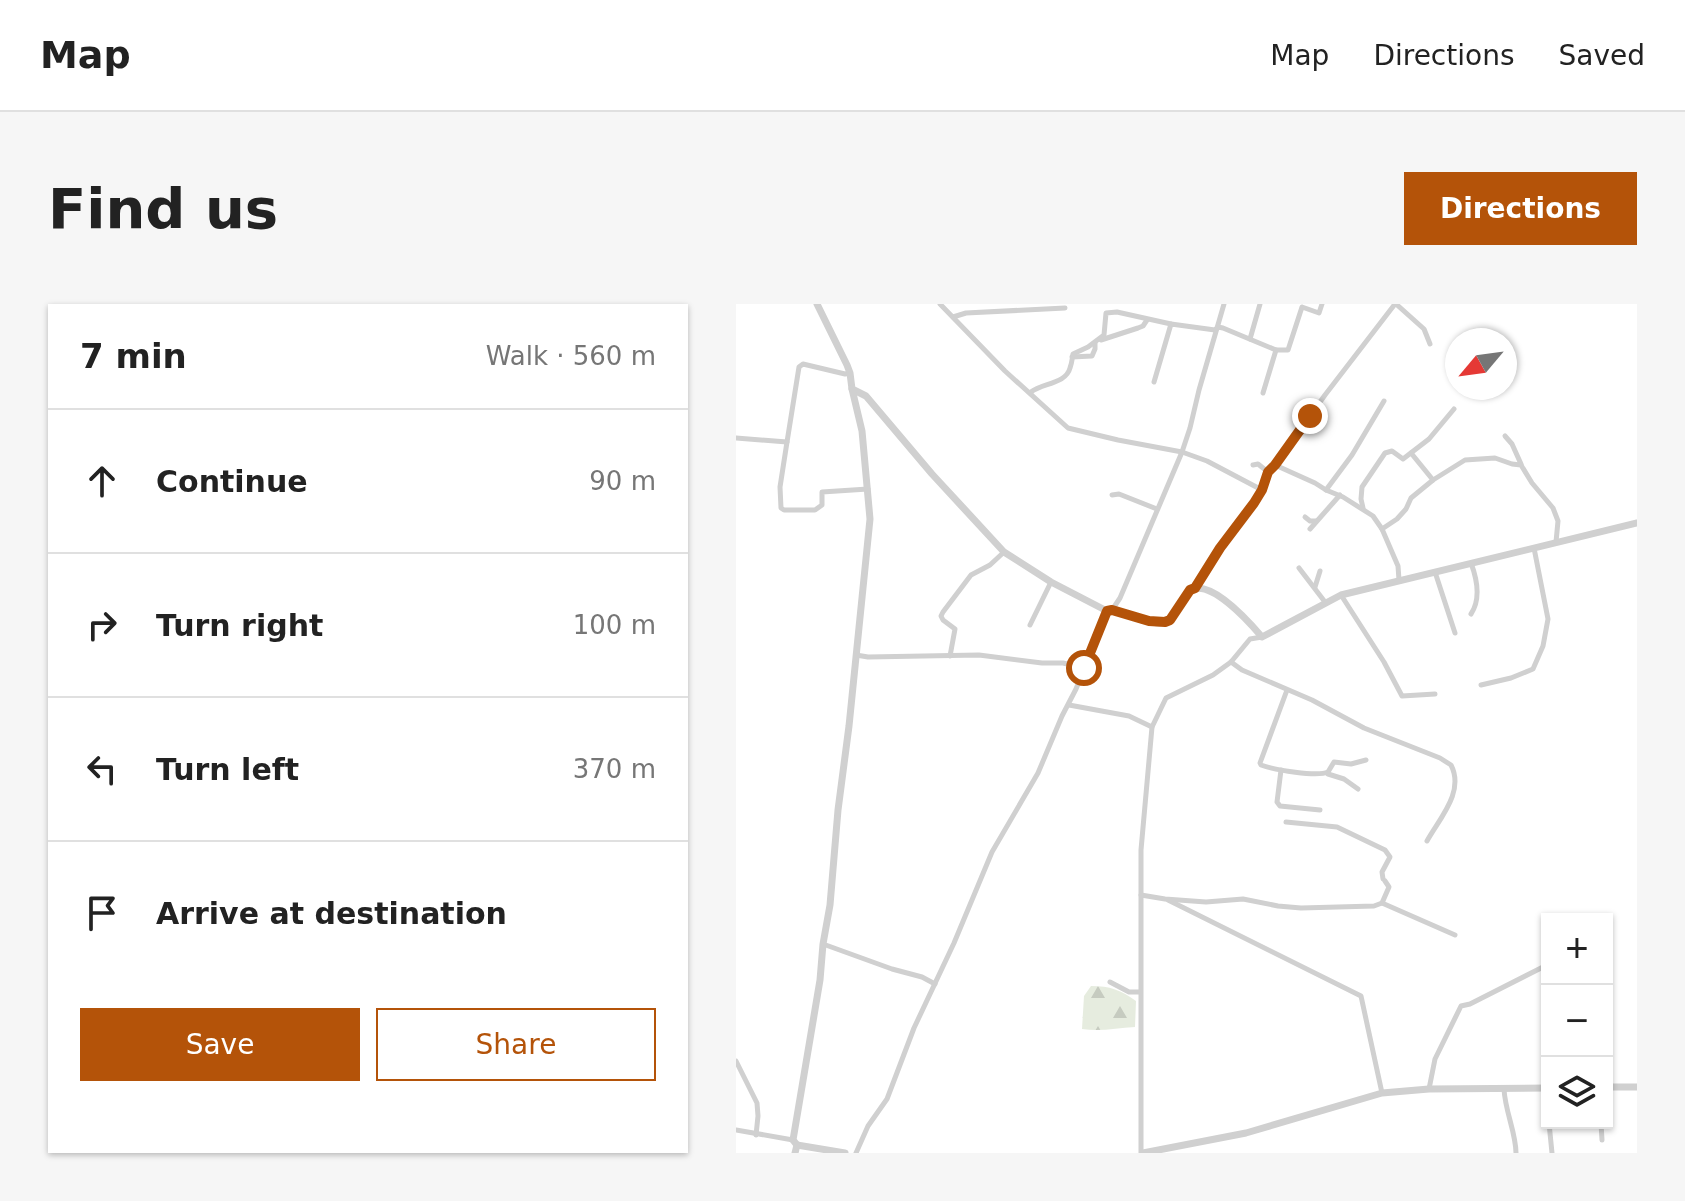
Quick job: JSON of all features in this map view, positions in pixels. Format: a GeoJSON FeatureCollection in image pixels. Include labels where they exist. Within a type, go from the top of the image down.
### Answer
{"type":"FeatureCollection","features":[{"type":"Feature","properties":{"kind":"street"},"geometry":{"type":"LineString","coordinates":[[795,1146],[830,905],[870,519],[862,431],[850,373],[817,304]]}},
{"type":"Feature","properties":{"kind":"street"},"geometry":{"type":"LineString","coordinates":[[940,304],[1005,371],[1068,428],[1182,452],[1207,461],[1262,490]]}},
{"type":"Feature","properties":{"kind":"street"},"geometry":{"type":"LineString","coordinates":[[856,1153],[868,1126],[887,1099],[914,1028],[992,852],[1038,773],[1110,611],[1120,598],[1182,452],[1224,304]]}},
{"type":"Feature","properties":{"kind":"street"},"geometry":{"type":"LineString","coordinates":[[1250,339],[1260,304]]}},
{"type":"Feature","properties":{"kind":"street"},"geometry":{"type":"LineString","coordinates":[[1218,327],[1276,350],[1288,350],[1302,307],[1319,313],[1322,304]]}},
{"type":"Feature","properties":{"kind":"street"},"geometry":{"type":"LineString","coordinates":[[1195,588],[1262,490],[1268,472],[1395,304],[1424,329],[1430,344]]}},
{"type":"Feature","properties":{"kind":"street"},"geometry":{"type":"LineString","coordinates":[[953,317],[966,313],[1049,306],[1065,308]]}},
{"type":"Feature","properties":{"kind":"street"},"geometry":{"type":"LineString","coordinates":[[1072,357],[1092,356],[1096,342],[1104,335],[1106,313],[1117,312],[1147,320],[1215,330],[1218,327]]}},
{"type":"Feature","properties":{"kind":"street"},"geometry":{"type":"LineString","coordinates":[[1031,392],[1067,374],[1073,354],[1096,342],[1143,326],[1147,320]]}},
{"type":"Feature","properties":{"kind":"street"},"geometry":{"type":"LineString","coordinates":[[1154,382],[1171,324]]}},
{"type":"Feature","properties":{"kind":"street"},"geometry":{"type":"LineString","coordinates":[[1263,393],[1276,350]]}},
{"type":"Feature","properties":{"kind":"street"},"geometry":{"type":"LineString","coordinates":[[850,373],[803,364],[799,367],[780,487],[781,508],[815,510],[822,505],[822,492],[868,489]]}},
{"type":"Feature","properties":{"kind":"street"},"geometry":{"type":"LineString","coordinates":[[852,389],[866,396],[1004,552],[1051,582],[1110,611],[1165,622],[1170,620],[1190,590],[1206,589],[1243,616],[1262,637]]}},
{"type":"Feature","properties":{"kind":"street"},"geometry":{"type":"LineString","coordinates":[[1326,490],[1352,455],[1384,401]]}},
{"type":"Feature","properties":{"kind":"street"},"geometry":{"type":"LineString","coordinates":[[1363,509],[1362,487],[1385,453],[1392,451],[1403,459],[1429,439],[1454,409]]}},
{"type":"Feature","properties":{"kind":"street"},"geometry":{"type":"LineString","coordinates":[[1505,436],[1532,483],[1553,508],[1558,521],[1556,542]]}},
{"type":"Feature","properties":{"kind":"street"},"geometry":{"type":"LineString","coordinates":[[736,438],[787,442]]}},
{"type":"Feature","properties":{"kind":"street"},"geometry":{"type":"LineString","coordinates":[[1411,453],[1433,480]]}},
{"type":"Feature","properties":{"kind":"street"},"geometry":{"type":"LineString","coordinates":[[1382,529],[1397,519],[1411,498],[1433,480],[1469,458],[1495,458],[1521,465]]}},
{"type":"Feature","properties":{"kind":"street"},"geometry":{"type":"LineString","coordinates":[[1253,465],[1258,464],[1268,472]]}},
{"type":"Feature","properties":{"kind":"street"},"geometry":{"type":"LineString","coordinates":[[1275,465],[1340,495],[1373,516],[1398,566],[1399,580]]}},
{"type":"Feature","properties":{"kind":"street"},"geometry":{"type":"LineString","coordinates":[[1112,495],[1119,494],[1157,509]]}},
{"type":"Feature","properties":{"kind":"street"},"geometry":{"type":"LineString","coordinates":[[1310,529],[1340,495]]}},
{"type":"Feature","properties":{"kind":"street"},"geometry":{"type":"LineString","coordinates":[[1305,517],[1310,521],[1317,520]]}},
{"type":"Feature","properties":{"kind":"street"},"geometry":{"type":"LineString","coordinates":[[1541,1088],[1429,1089],[1382,1093],[1246,1133],[1142,1153],[1141,850],[1152,727],[1162,703],[1169,695],[1213,675],[1231,662],[1250,639],[1262,637],[1341,595],[1637,523]]}},
{"type":"Feature","properties":{"kind":"street"},"geometry":{"type":"LineString","coordinates":[[1481,685],[1533,669],[1543,646],[1548,619],[1534,548]]}},
{"type":"Feature","properties":{"kind":"street"},"geometry":{"type":"LineString","coordinates":[[950,656],[955,629],[943,620],[943,612],[971,575],[990,565],[1004,552]]}},
{"type":"Feature","properties":{"kind":"street"},"geometry":{"type":"LineString","coordinates":[[1471,563],[1477,599],[1471,614]]}},
{"type":"Feature","properties":{"kind":"street"},"geometry":{"type":"LineString","coordinates":[[1299,568],[1325,602]]}},
{"type":"Feature","properties":{"kind":"street"},"geometry":{"type":"LineString","coordinates":[[1315,587],[1320,571]]}},
{"type":"Feature","properties":{"kind":"street"},"geometry":{"type":"LineString","coordinates":[[1435,572],[1455,633]]}},
{"type":"Feature","properties":{"kind":"street"},"geometry":{"type":"LineString","coordinates":[[1030,625],[1051,582]]}},
{"type":"Feature","properties":{"kind":"street"},"geometry":{"type":"LineString","coordinates":[[1341,595],[1402,696],[1435,694]]}},
{"type":"Feature","properties":{"kind":"street"},"geometry":{"type":"LineString","coordinates":[[856,655],[979,655],[1084,668]]}},
{"type":"Feature","properties":{"kind":"street"},"geometry":{"type":"LineString","coordinates":[[1231,662],[1364,728],[1451,765],[1455,778],[1451,801],[1427,841]]}},
{"type":"Feature","properties":{"kind":"street"},"geometry":{"type":"LineString","coordinates":[[1287,690],[1260,763],[1281,770],[1327,774],[1344,779],[1358,789]]}},
{"type":"Feature","properties":{"kind":"street"},"geometry":{"type":"LineString","coordinates":[[1069,705],[1118,713],[1139,719],[1152,727]]}},
{"type":"Feature","properties":{"kind":"street"},"geometry":{"type":"LineString","coordinates":[[1327,774],[1334,762],[1351,764],[1366,760]]}},
{"type":"Feature","properties":{"kind":"street"},"geometry":{"type":"LineString","coordinates":[[1281,770],[1277,802],[1280,806],[1320,810]]}},
{"type":"Feature","properties":{"kind":"street"},"geometry":{"type":"LineString","coordinates":[[1286,822],[1337,827],[1387,851],[1390,857],[1382,872],[1389,887],[1382,903]]}},
{"type":"Feature","properties":{"kind":"street"},"geometry":{"type":"LineString","coordinates":[[1141,895],[1206,902],[1243,899],[1301,908],[1374,906],[1382,903],[1455,935]]}},
{"type":"Feature","properties":{"kind":"street"},"geometry":{"type":"LineString","coordinates":[[1165,899],[1361,996],[1382,1093]]}},
{"type":"Feature","properties":{"kind":"street"},"geometry":{"type":"LineString","coordinates":[[823,944],[935,984]]}},
{"type":"Feature","properties":{"kind":"street"},"geometry":{"type":"LineString","coordinates":[[1429,1089],[1435,1059],[1461,1006],[1541,968]]}},
{"type":"Feature","properties":{"kind":"street"},"geometry":{"type":"LineString","coordinates":[[1110,982],[1129,992],[1140,992]]}},
{"type":"Feature","properties":{"kind":"street"},"geometry":{"type":"LineString","coordinates":[[736,1061],[757,1103],[756,1135]]}},
{"type":"Feature","properties":{"kind":"street"},"geometry":{"type":"LineString","coordinates":[[1613,1087],[1637,1087]]}},
{"type":"Feature","properties":{"kind":"street"},"geometry":{"type":"LineString","coordinates":[[1504,1089],[1516,1153]]}},
{"type":"Feature","properties":{"kind":"street"},"geometry":{"type":"LineString","coordinates":[[1550,1129],[1552,1153]]}},
{"type":"Feature","properties":{"kind":"street"},"geometry":{"type":"LineString","coordinates":[[1601,1129],[1602,1140]]}},
{"type":"Feature","properties":{"kind":"street"},"geometry":{"type":"LineString","coordinates":[[736,1130],[795,1146],[845,1153]]}},
{"type":"Feature","properties":{"kind":"green space"},"geometry":{"type":"Polygon","coordinates":[[[1091,986],[1115,989],[1136,1001],[1135,1027],[1082,1029],[1084,996],[1091,986]]]}},
{"type":"Feature","properties":{"kind":"route"},"geometry":{"type":"LineString","coordinates":[[1084,668],[1107,611],[1160,623],[1170,620],[1262,490],[1268,472],[1310,416]]}}]}
